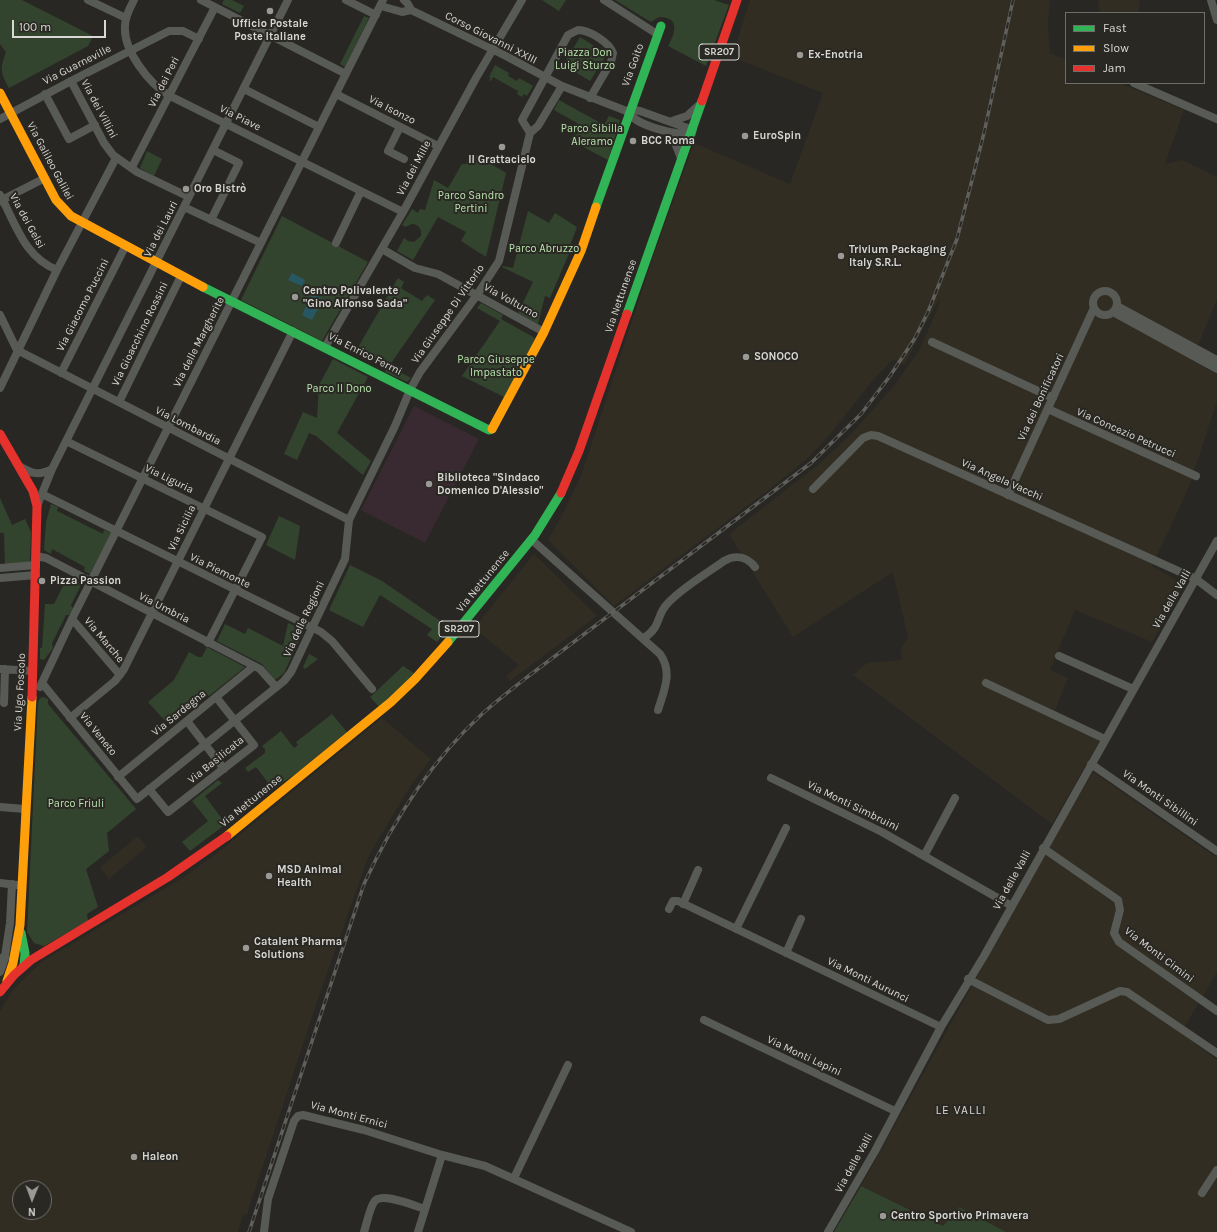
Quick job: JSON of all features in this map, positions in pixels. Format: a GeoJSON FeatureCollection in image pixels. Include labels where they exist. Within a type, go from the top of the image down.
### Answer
{"type":"FeatureCollection","features":[{"type":"Feature","properties":{"kind":"street"},"geometry":{"type":"LineString","coordinates":[[88,0],[126,18]]}},
{"type":"Feature","properties":{"kind":"street","name":"Via Piave"},"geometry":{"type":"LineString","coordinates":[[134,0],[126,18],[125,34],[131,50],[151,81],[170,96],[403,212]]}},
{"type":"Feature","properties":{"kind":"street"},"geometry":{"type":"LineString","coordinates":[[201,0],[346,74]]}},
{"type":"Feature","properties":{"kind":"street","name":"Via dei Lauri"},"geometry":{"type":"LineString","coordinates":[[37,506],[52,468],[288,0]]}},
{"type":"Feature","properties":{"kind":"street"},"geometry":{"type":"LineString","coordinates":[[346,0],[376,15]]}},
{"type":"Feature","properties":{"kind":"street"},"geometry":{"type":"LineString","coordinates":[[382,3],[402,12],[410,10],[408,4],[404,0]]}},
{"type":"Feature","properties":{"kind":"street","name":"Via dei Mille"},"geometry":{"type":"LineString","coordinates":[[324,347],[382,249],[438,146],[522,0]]}},
{"type":"Feature","properties":{"kind":"street"},"geometry":{"type":"LineString","coordinates":[[604,0],[659,30]]}},
{"type":"Feature","properties":{"kind":"street","name":"Via Nettunense"},"geometry":{"type":"LineString","coordinates":[[2,989],[24,965],[46,950],[148,890],[213,847],[391,702],[429,665],[532,540],[558,500],[579,452],[737,0]]}},
{"type":"Feature","properties":{"kind":"street"},"geometry":{"type":"LineString","coordinates":[[1211,0],[1217,20]]}},
{"type":"Feature","properties":{"kind":"street","name":"Via delle Margherite"},"geometry":{"type":"LineString","coordinates":[[32,691],[38,688],[42,683],[142,478],[382,3]]}},
{"type":"Feature","properties":{"kind":"street","name":"Via dei Peri"},"geometry":{"type":"LineString","coordinates":[[132,167],[215,7]]}},
{"type":"Feature","properties":{"kind":"street","name":"Corso Giovanni XXIII"},"geometry":{"type":"LineString","coordinates":[[410,10],[493,50],[562,86],[628,112],[637,110],[672,121],[692,131]]}},
{"type":"Feature","properties":{"kind":"street","name":"Via Guarneville"},"geometry":{"type":"LineString","coordinates":[[0,119],[71,80],[172,30],[182,31],[198,39]]}},
{"type":"Feature","properties":{"kind":"street"},"geometry":{"type":"LineString","coordinates":[[530,133],[522,120],[570,34],[578,30],[588,32],[609,46],[613,53],[610,62],[590,98]]}},
{"type":"Feature","properties":{"kind":"street","name":"Via Goito"},"geometry":{"type":"LineString","coordinates":[[486,430],[494,428],[544,332],[581,251],[628,112],[659,30]]}},
{"type":"Feature","properties":{"kind":"street","name":"Via dei Villini"},"geometry":{"type":"LineString","coordinates":[[71,80],[106,146],[116,158],[132,167],[137,172],[189,197]]}},
{"type":"Feature","properties":{"kind":"street"},"geometry":{"type":"LineString","coordinates":[[1136,84],[1217,118]]}},
{"type":"Feature","properties":{"kind":"street","name":"Via Giuseppe Di Vittorio"},"geometry":{"type":"LineString","coordinates":[[410,390],[420,372],[477,295],[501,255],[530,133],[538,126],[562,86]]}},
{"type":"Feature","properties":{"kind":"street"},"geometry":{"type":"LineString","coordinates":[[244,89],[319,127]]}},
{"type":"Feature","properties":{"kind":"street","name":"Via Galileo Galilei"},"geometry":{"type":"LineString","coordinates":[[0,93],[62,209],[82,223],[182,276]]}},
{"type":"Feature","properties":{"kind":"street"},"geometry":{"type":"LineString","coordinates":[[45,94],[69,139],[95,125]]}},
{"type":"Feature","properties":{"kind":"street","name":"Via Isonzo"},"geometry":{"type":"LineString","coordinates":[[336,94],[438,146]]}},
{"type":"Feature","properties":{"kind":"street"},"geometry":{"type":"LineString","coordinates":[[672,121],[687,116],[702,103]]}},
{"type":"Feature","properties":{"kind":"street","name":"Corso Giovanni XXIII"},"geometry":{"type":"LineString","coordinates":[[628,112],[632,118],[671,133]]}},
{"type":"Feature","properties":{"kind":"street"},"geometry":{"type":"LineString","coordinates":[[400,127],[388,151],[404,159]]}},
{"type":"Feature","properties":{"kind":"street"},"geometry":{"type":"LineString","coordinates":[[681,158],[671,133],[680,134],[692,131]]}},
{"type":"Feature","properties":{"kind":"street"},"geometry":{"type":"LineString","coordinates":[[212,220],[239,163],[213,150]]}},
{"type":"Feature","properties":{"kind":"street"},"geometry":{"type":"LineString","coordinates":[[0,388],[56,270],[116,158]]}},
{"type":"Feature","properties":{"kind":"street"},"geometry":{"type":"LineString","coordinates":[[1,199],[45,178]]}},
{"type":"Feature","properties":{"kind":"street"},"geometry":{"type":"LineString","coordinates":[[336,243],[361,191]]}},
{"type":"Feature","properties":{"kind":"street","name":"Via dei Gelsi"},"geometry":{"type":"LineString","coordinates":[[1,199],[32,254],[41,262],[56,270]]}},
{"type":"Feature","properties":{"kind":"street"},"geometry":{"type":"LineString","coordinates":[[184,206],[261,244]]}},
{"type":"Feature","properties":{"kind":"street","name":"Via Giacomo Puccini"},"geometry":{"type":"LineString","coordinates":[[61,373],[125,247]]}},
{"type":"Feature","properties":{"kind":"street","name":"Via Volturno"},"geometry":{"type":"LineString","coordinates":[[382,249],[415,268],[438,274],[544,332]]}},
{"type":"Feature","properties":{"kind":"street","name":"Via Enrico Fermi"},"geometry":{"type":"LineString","coordinates":[[182,276],[410,390],[486,430]]}},
{"type":"Feature","properties":{"kind":"street","name":"Via Gioacchino Rossini"},"geometry":{"type":"LineString","coordinates":[[119,402],[182,276]]}},
{"type":"Feature","properties":{"kind":"street"},"geometry":{"type":"LineString","coordinates":[[1106,291],[1114,294],[1116,298],[1115,309],[1103,315],[1094,308],[1093,300],[1095,296],[1098,293],[1106,291]]}},
{"type":"Feature","properties":{"kind":"street","name":"Via dei Bonificatori"},"geometry":{"type":"LineString","coordinates":[[1008,495],[1094,308]]}},
{"type":"Feature","properties":{"kind":"street"},"geometry":{"type":"LineString","coordinates":[[1115,309],[1217,359]]}},
{"type":"Feature","properties":{"kind":"street"},"geometry":{"type":"LineString","coordinates":[[1115,309],[1217,368]]}},
{"type":"Feature","properties":{"kind":"street"},"geometry":{"type":"LineString","coordinates":[[0,316],[18,350]]}},
{"type":"Feature","properties":{"kind":"street","name":"Via Sicilia"},"geometry":{"type":"LineString","coordinates":[[70,718],[120,676],[293,331]]}},
{"type":"Feature","properties":{"kind":"street"},"geometry":{"type":"LineString","coordinates":[[932,342],[1053,398]]}},
{"type":"Feature","properties":{"kind":"street","name":"Via Lombardia"},"geometry":{"type":"LineString","coordinates":[[18,350],[349,520]]}},
{"type":"Feature","properties":{"kind":"street","name":"Via delle Regioni"},"geometry":{"type":"LineString","coordinates":[[137,799],[276,687],[291,672],[345,559],[349,520],[395,426],[410,390]]}},
{"type":"Feature","properties":{"kind":"street","name":"Via Concezio Petrucci"},"geometry":{"type":"LineString","coordinates":[[1048,409],[1196,476]]}},
{"type":"Feature","properties":{"kind":"street","name":"Via Ugo Foscolo"},"geometry":{"type":"LineString","coordinates":[[0,434],[33,491],[37,506],[32,691],[25,808],[17,885],[20,925],[19,944],[10,974],[2,989]]}},
{"type":"Feature","properties":{"kind":"street","name":"Via Angela Vacchi"},"geometry":{"type":"LineString","coordinates":[[813,489],[864,438],[873,435],[1196,579],[1217,595]]}},
{"type":"Feature","properties":{"kind":"street","name":"Via Liguria"},"geometry":{"type":"LineString","coordinates":[[66,441],[262,537],[235,590]]}},
{"type":"Feature","properties":{"kind":"street"},"geometry":{"type":"LineString","coordinates":[[18,465],[36,474],[43,474],[52,468]]}},
{"type":"Feature","properties":{"kind":"street","name":"Via Piemonte"},"geometry":{"type":"LineString","coordinates":[[42,494],[328,637],[372,689]]}},
{"type":"Feature","properties":{"kind":"street"},"geometry":{"type":"LineString","coordinates":[[532,540],[644,638],[660,654],[667,670],[667,681],[658,710]]}},
{"type":"Feature","properties":{"kind":"street","name":"Via delle Valli"},"geometry":{"type":"LineString","coordinates":[[828,1232],[968,979],[984,956],[1010,905],[1217,541]]}},
{"type":"Feature","properties":{"kind":"street"},"geometry":{"type":"LineString","coordinates":[[644,638],[657,627],[663,610],[672,599],[724,561],[732,557],[741,557],[747,559],[755,567]]}},
{"type":"Feature","properties":{"kind":"street","name":"Via Umbria"},"geometry":{"type":"LineString","coordinates":[[36,561],[46,558],[260,669],[276,687]]}},
{"type":"Feature","properties":{"kind":"street"},"geometry":{"type":"LineString","coordinates":[[0,568],[36,561]]}},
{"type":"Feature","properties":{"kind":"street"},"geometry":{"type":"LineString","coordinates":[[0,578],[36,575]]}},
{"type":"Feature","properties":{"kind":"street"},"geometry":{"type":"LineString","coordinates":[[208,643],[235,590]]}},
{"type":"Feature","properties":{"kind":"street","name":"Via Marche"},"geometry":{"type":"LineString","coordinates":[[72,619],[120,676]]}},
{"type":"Feature","properties":{"kind":"street"},"geometry":{"type":"LineString","coordinates":[[1059,656],[1133,689]]}},
{"type":"Feature","properties":{"kind":"street","name":"Via Sardegna"},"geometry":{"type":"LineString","coordinates":[[118,777],[254,666]]}},
{"type":"Feature","properties":{"kind":"street"},"geometry":{"type":"LineString","coordinates":[[4,703],[3,669],[33,671]]}},
{"type":"Feature","properties":{"kind":"street"},"geometry":{"type":"LineString","coordinates":[[986,682],[1105,739]]}},
{"type":"Feature","properties":{"kind":"street","name":"Via Veneto"},"geometry":{"type":"LineString","coordinates":[[42,683],[137,799]]}},
{"type":"Feature","properties":{"kind":"street","name":"Via Basilicata"},"geometry":{"type":"LineString","coordinates":[[149,789],[168,812],[254,745],[216,697]]}},
{"type":"Feature","properties":{"kind":"street"},"geometry":{"type":"LineString","coordinates":[[187,721],[224,769]]}},
{"type":"Feature","properties":{"kind":"street","name":"Via Monti Sibillini"},"geometry":{"type":"LineString","coordinates":[[1091,764],[1217,851]]}},
{"type":"Feature","properties":{"kind":"street","name":"Via Monti Simbruini"},"geometry":{"type":"LineString","coordinates":[[771,778],[882,832],[1010,905]]}},
{"type":"Feature","properties":{"kind":"street"},"geometry":{"type":"LineString","coordinates":[[924,856],[955,798]]}},
{"type":"Feature","properties":{"kind":"street"},"geometry":{"type":"LineString","coordinates":[[0,807],[25,808]]}},
{"type":"Feature","properties":{"kind":"street"},"geometry":{"type":"LineString","coordinates":[[736,929],[786,828]]}},
{"type":"Feature","properties":{"kind":"street","name":"Via Monti Cimini"},"geometry":{"type":"LineString","coordinates":[[1043,848],[1118,900],[1120,910],[1114,933],[1119,942],[1217,1011]]}},
{"type":"Feature","properties":{"kind":"street"},"geometry":{"type":"LineString","coordinates":[[669,909],[673,902],[683,904],[698,870]]}},
{"type":"Feature","properties":{"kind":"street"},"geometry":{"type":"LineString","coordinates":[[0,883],[17,885],[8,941],[2,958],[0,972]]}},
{"type":"Feature","properties":{"kind":"street","name":"Via Monti Aurunci"},"geometry":{"type":"LineString","coordinates":[[683,904],[941,1027]]}},
{"type":"Feature","properties":{"kind":"street"},"geometry":{"type":"LineString","coordinates":[[786,953],[801,919]]}},
{"type":"Feature","properties":{"kind":"street"},"geometry":{"type":"LineString","coordinates":[[8,941],[35,949],[46,950]]}},
{"type":"Feature","properties":{"kind":"street","name":"Via Ugo Foscolo"},"geometry":{"type":"LineString","coordinates":[[19,944],[25,953],[24,965]]}},
{"type":"Feature","properties":{"kind":"street"},"geometry":{"type":"LineString","coordinates":[[968,979],[1048,1020],[1059,1019],[1120,991],[1127,992],[1217,1053]]}},
{"type":"Feature","properties":{"kind":"street","name":"Via Monti Lepini"},"geometry":{"type":"LineString","coordinates":[[704,1020],[895,1111]]}},
{"type":"Feature","properties":{"kind":"street"},"geometry":{"type":"LineString","coordinates":[[514,1178],[568,1065]]}},
{"type":"Feature","properties":{"kind":"street","name":"Via Monti Ernici"},"geometry":{"type":"LineString","coordinates":[[264,1232],[269,1195],[294,1121],[299,1115],[307,1115],[364,1130],[442,1155],[479,1164],[514,1178],[631,1232]]}},
{"type":"Feature","properties":{"kind":"street"},"geometry":{"type":"LineString","coordinates":[[418,1232],[442,1155]]}},
{"type":"Feature","properties":{"kind":"street"},"geometry":{"type":"LineString","coordinates":[[1202,1193],[1217,1170]]}},
{"type":"Feature","properties":{"kind":"street"},"geometry":{"type":"LineString","coordinates":[[364,1232],[374,1201],[380,1197],[386,1197],[425,1209]]}},
{"type":"Feature","properties":{"kind":"shaded area"},"geometry":{"type":"Polygon","coordinates":[[[750,0],[1050,0],[1048,23],[1050,53],[1022,41],[1065,60],[1065,84],[1122,84],[1184,110],[1165,164],[1182,160],[1217,177],[1217,299],[1192,360],[1217,374],[1217,401],[1189,487],[1152,566],[1185,585],[1152,642],[1075,610],[1050,670],[1068,678],[1055,710],[1103,735],[1052,824],[853,675],[867,663],[902,660],[901,648],[908,638],[893,572],[793,637],[729,534],[818,465],[851,434],[894,386],[920,349],[941,300],[937,303],[904,365],[893,359],[873,380],[831,433],[810,456],[775,485],[614,606],[548,540],[581,476],[653,257],[694,143],[790,184],[823,93],[732,57],[750,0]]]}},
{"type":"Feature","properties":{"kind":"shaded area"},"geometry":{"type":"Polygon","coordinates":[[[1098,0],[1140,0],[1138,12],[1100,12],[1098,0]]]}},
{"type":"Feature","properties":{"kind":"shaded area"},"geometry":{"type":"Polygon","coordinates":[[[414,406],[479,439],[425,543],[361,510],[414,406]]]}},
{"type":"Feature","properties":{"kind":"shaded area"},"geometry":{"type":"Polygon","coordinates":[[[534,554],[597,616],[510,681],[506,676],[519,665],[474,628],[534,554]]]}},
{"type":"Feature","properties":{"kind":"shaded area"},"geometry":{"type":"Polygon","coordinates":[[[382,718],[431,759],[411,785],[369,855],[321,990],[247,1214],[243,1215],[238,1232],[0,1232],[0,1011],[11,993],[27,975],[43,961],[184,877],[220,851],[382,718]]]}},
{"type":"Feature","properties":{"kind":"shaded area"},"geometry":{"type":"Polygon","coordinates":[[[1093,772],[1217,858],[1217,972],[1181,1033],[1217,1060],[1217,1232],[1006,1232],[959,1207],[944,1226],[861,1186],[1059,828],[1093,772]]]}},
{"type":"Feature","properties":{"kind":"shaded area"},"geometry":{"type":"Polygon","coordinates":[[[138,836],[147,847],[109,879],[100,867],[138,836]]]}},
{"type":"Feature","properties":{"kind":"green space"},"geometry":{"type":"Polygon","coordinates":[[[0,0],[22,0],[93,36],[88,46],[9,88],[2,70],[6,52],[0,44],[0,0]]]}},
{"type":"Feature","properties":{"kind":"green space"},"geometry":{"type":"Polygon","coordinates":[[[224,0],[232,0],[244,6],[240,13],[222,4],[224,0]]]}},
{"type":"Feature","properties":{"kind":"green space"},"geometry":{"type":"Polygon","coordinates":[[[542,0],[566,0],[559,11],[542,0]]]}},
{"type":"Feature","properties":{"kind":"green space"},"geometry":{"type":"Polygon","coordinates":[[[615,0],[714,0],[729,5],[706,66],[668,46],[674,32],[673,23],[671,20],[659,17],[651,22],[615,0]]]}},
{"type":"Feature","properties":{"kind":"green space"},"geometry":{"type":"Polygon","coordinates":[[[364,16],[369,18],[345,67],[340,64],[364,16]]]}},
{"type":"Feature","properties":{"kind":"green space","name":"Piazza Don Luigi Sturzo"},"geometry":{"type":"Polygon","coordinates":[[[580,37],[607,54],[590,81],[563,65],[580,37]]]}},
{"type":"Feature","properties":{"kind":"green space"},"geometry":{"type":"Polygon","coordinates":[[[495,65],[509,73],[508,76],[517,81],[519,78],[533,86],[527,96],[524,94],[522,97],[517,94],[518,91],[493,77],[491,81],[489,80],[495,65]]]}},
{"type":"Feature","properties":{"kind":"green space","name":"Parco Sibilla Aleramo"},"geometry":{"type":"Polygon","coordinates":[[[559,100],[604,125],[609,116],[620,120],[608,160],[570,140],[573,135],[578,134],[577,123],[554,110],[559,100]]]}},
{"type":"Feature","properties":{"kind":"green space"},"geometry":{"type":"Polygon","coordinates":[[[147,151],[162,159],[154,176],[140,168],[147,151]]]}},
{"type":"Feature","properties":{"kind":"green space","name":"Parco Sandro Pertini"},"geometry":{"type":"Polygon","coordinates":[[[473,153],[506,173],[486,257],[461,241],[466,232],[438,217],[413,260],[397,251],[404,238],[408,241],[414,242],[421,236],[418,226],[412,224],[405,227],[402,225],[412,209],[418,213],[420,209],[425,210],[434,180],[448,188],[462,164],[466,164],[473,153]]]}},
{"type":"Feature","properties":{"kind":"green space","name":"Parco Abruzzo"},"geometry":{"type":"Polygon","coordinates":[[[528,211],[549,223],[555,213],[577,227],[569,248],[571,249],[550,298],[545,296],[538,324],[518,313],[533,282],[502,267],[513,268],[528,211]]]}},
{"type":"Feature","properties":{"kind":"green space"},"geometry":{"type":"Polygon","coordinates":[[[282,216],[368,262],[322,341],[241,300],[282,216]]]}},
{"type":"Feature","properties":{"kind":"green space"},"geometry":{"type":"Polygon","coordinates":[[[398,278],[404,282],[401,288],[422,301],[427,295],[435,300],[389,366],[411,378],[407,382],[385,372],[387,367],[356,351],[398,278]]]}},
{"type":"Feature","properties":{"kind":"green space","name":"Parco Giuseppe Impastato"},"geometry":{"type":"Polygon","coordinates":[[[481,303],[503,315],[501,319],[535,338],[506,398],[462,376],[500,321],[477,308],[481,303]]]}},
{"type":"Feature","properties":{"kind":"green space","name":"Parco Il Dono"},"geometry":{"type":"Polygon","coordinates":[[[333,359],[368,377],[337,433],[371,461],[363,475],[316,436],[309,433],[297,460],[284,454],[303,412],[317,418],[319,385],[333,359]]]}},
{"type":"Feature","properties":{"kind":"green space"},"geometry":{"type":"Polygon","coordinates":[[[0,498],[12,525],[25,519],[31,532],[30,562],[5,564],[4,533],[0,533],[0,498]]]}},
{"type":"Feature","properties":{"kind":"green space"},"geometry":{"type":"Polygon","coordinates":[[[51,504],[58,507],[57,511],[103,534],[104,530],[111,533],[90,574],[84,571],[85,567],[52,549],[51,554],[44,550],[46,522],[51,504]]]}},
{"type":"Feature","properties":{"kind":"green space"},"geometry":{"type":"Polygon","coordinates":[[[279,516],[300,526],[295,560],[266,545],[279,516]]]}},
{"type":"Feature","properties":{"kind":"green space"},"geometry":{"type":"Polygon","coordinates":[[[350,565],[382,581],[449,627],[437,642],[427,635],[432,629],[380,595],[363,627],[329,610],[350,565]]]}},
{"type":"Feature","properties":{"kind":"green space"},"geometry":{"type":"Polygon","coordinates":[[[68,576],[82,583],[71,605],[73,609],[69,615],[66,615],[52,643],[53,648],[44,660],[40,659],[45,604],[54,604],[68,576]]]}},
{"type":"Feature","properties":{"kind":"green space"},"geometry":{"type":"Polygon","coordinates":[[[288,623],[304,630],[284,673],[275,680],[262,664],[217,641],[225,624],[245,634],[248,628],[283,646],[288,623]]]}},
{"type":"Feature","properties":{"kind":"green space"},"geometry":{"type":"Polygon","coordinates":[[[207,647],[245,667],[209,696],[207,694],[168,724],[148,702],[174,680],[189,652],[198,657],[202,657],[207,647]]]}},
{"type":"Feature","properties":{"kind":"green space"},"geometry":{"type":"Polygon","coordinates":[[[309,654],[318,659],[305,669],[303,667],[309,654]]]}},
{"type":"Feature","properties":{"kind":"green space"},"geometry":{"type":"Polygon","coordinates":[[[403,666],[417,675],[380,708],[370,697],[403,666]]]}},
{"type":"Feature","properties":{"kind":"green space","name":"Parco Friuli"},"geometry":{"type":"Polygon","coordinates":[[[43,697],[48,699],[48,704],[136,809],[107,833],[109,851],[86,869],[98,907],[87,914],[88,921],[44,946],[34,943],[27,932],[38,702],[40,698],[43,697]]]}},
{"type":"Feature","properties":{"kind":"green space"},"geometry":{"type":"Polygon","coordinates":[[[332,714],[347,732],[297,773],[273,789],[256,767],[248,772],[245,768],[265,753],[265,749],[262,746],[281,731],[294,748],[298,745],[296,742],[332,714]]]}},
{"type":"Feature","properties":{"kind":"green space"},"geometry":{"type":"Polygon","coordinates":[[[218,780],[222,783],[205,796],[226,824],[190,851],[182,842],[208,821],[192,801],[218,780]]]}},
{"type":"Feature","properties":{"kind":"green space","name":"Centro Sportivo Primavera"},"geometry":{"type":"Polygon","coordinates":[[[861,1186],[943,1226],[959,1207],[1006,1232],[834,1232],[861,1186]]]}},
{"type":"Feature","properties":{"kind":"water"},"geometry":{"type":"Polygon","coordinates":[[[292,273],[305,280],[302,286],[288,280],[292,273]]]}},
{"type":"Feature","properties":{"kind":"water"},"geometry":{"type":"Polygon","coordinates":[[[312,294],[323,299],[312,320],[302,315],[312,294]]]}},
{"type":"Feature","properties":{"kind":"railway"},"geometry":{"type":"LineString","coordinates":[[249,1232],[364,884],[400,815],[429,773],[462,733],[503,696],[811,463],[861,414],[890,376],[915,338],[928,312],[957,239],[984,133],[1013,0]]}},
{"type":"Feature","properties":{"kind":"traffic: fast"},"geometry":{"type":"LineString","coordinates":[[596,207],[661,26]]}},
{"type":"Feature","properties":{"kind":"traffic: fast"},"geometry":{"type":"LineString","coordinates":[[627,314],[702,101]]}},
{"type":"Feature","properties":{"kind":"traffic: fast"},"geometry":{"type":"LineString","coordinates":[[203,287],[489,430],[492,429]]}},
{"type":"Feature","properties":{"kind":"traffic: fast"},"geometry":{"type":"LineString","coordinates":[[448,642],[535,535],[561,493]]}},
{"type":"Feature","properties":{"kind":"traffic: fast"},"geometry":{"type":"LineString","coordinates":[[21,933],[25,953],[24,965]]}},
{"type":"Feature","properties":{"kind":"traffic: slow"},"geometry":{"type":"LineString","coordinates":[[0,93],[56,200],[71,216],[203,287]]}},
{"type":"Feature","properties":{"kind":"traffic: slow"},"geometry":{"type":"LineString","coordinates":[[492,429],[544,332],[581,251],[596,207]]}},
{"type":"Feature","properties":{"kind":"traffic: slow"},"geometry":{"type":"LineString","coordinates":[[227,836],[391,702],[415,679],[448,642]]}},
{"type":"Feature","properties":{"kind":"traffic: slow"},"geometry":{"type":"LineString","coordinates":[[7,981],[13,963],[20,925],[32,697]]}},
{"type":"Feature","properties":{"kind":"traffic: jam"},"geometry":{"type":"LineString","coordinates":[[702,101],[737,0]]}},
{"type":"Feature","properties":{"kind":"traffic: jam"},"geometry":{"type":"LineString","coordinates":[[561,493],[579,451],[627,314]]}},
{"type":"Feature","properties":{"kind":"traffic: jam"},"geometry":{"type":"LineString","coordinates":[[0,434],[33,491],[37,506],[32,697]]}},
{"type":"Feature","properties":{"kind":"traffic: jam"},"geometry":{"type":"LineString","coordinates":[[0,992],[14,975],[31,960],[168,877],[227,836]]}},
{"type":"Feature","properties":{"kind":"place","name":"Ufficio Postale Poste Italiane"},"geometry":{"type":"Point","coordinates":[270,11]}},
{"type":"Feature","properties":{"kind":"place","name":"Ex-Enotria"},"geometry":{"type":"Point","coordinates":[800,55]}},
{"type":"Feature","properties":{"kind":"place","name":"EuroSpin"},"geometry":{"type":"Point","coordinates":[745,136]}},
{"type":"Feature","properties":{"kind":"place","name":"BCC Roma"},"geometry":{"type":"Point","coordinates":[633,141]}},
{"type":"Feature","properties":{"kind":"place","name":"Il Grattacielo"},"geometry":{"type":"Point","coordinates":[502,147]}},
{"type":"Feature","properties":{"kind":"place","name":"Oro Bistrò"},"geometry":{"type":"Point","coordinates":[186,189]}},
{"type":"Feature","properties":{"kind":"place","name":"Trivium Packaging Italy S.R.L."},"geometry":{"type":"Point","coordinates":[841,256]}},
{"type":"Feature","properties":{"kind":"place","name":"Centro Polivalente \"Gino Alfonso Sada\""},"geometry":{"type":"Point","coordinates":[295,297]}},
{"type":"Feature","properties":{"kind":"place","name":"SONOCO"},"geometry":{"type":"Point","coordinates":[746,357]}},
{"type":"Feature","properties":{"kind":"place","name":"Biblioteca \"Sindaco Domenico D'Alessio\""},"geometry":{"type":"Point","coordinates":[429,484]}},
{"type":"Feature","properties":{"kind":"place","name":"Pizza Passion"},"geometry":{"type":"Point","coordinates":[42,581]}},
{"type":"Feature","properties":{"kind":"place","name":"MSD Animal Health"},"geometry":{"type":"Point","coordinates":[269,876]}},
{"type":"Feature","properties":{"kind":"place","name":"Catalent Pharma Solutions"},"geometry":{"type":"Point","coordinates":[246,948]}},
{"type":"Feature","properties":{"kind":"place","name":"Haleon"},"geometry":{"type":"Point","coordinates":[134,1157]}},
{"type":"Feature","properties":{"kind":"place","name":"Centro Sportivo Primavera"},"geometry":{"type":"Point","coordinates":[883,1216]}},
{"type":"Feature","properties":{"kind":"district","name":"LE VALLI"},"geometry":{"type":"Point","coordinates":[961,1111]}}]}
